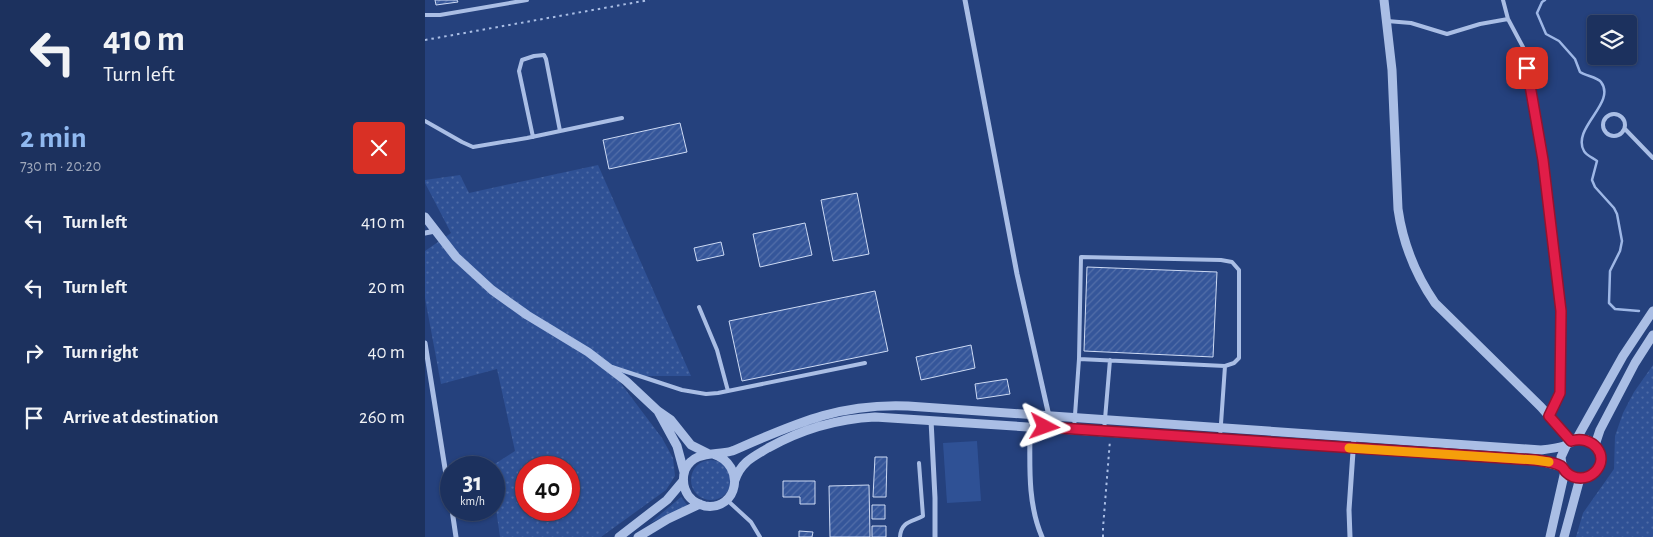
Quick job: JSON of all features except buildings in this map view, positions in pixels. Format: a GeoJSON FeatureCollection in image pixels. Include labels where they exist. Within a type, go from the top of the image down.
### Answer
{"type":"FeatureCollection","features":[{"type":"Feature","properties":{"kind":"street"},"geometry":{"type":"LineString","coordinates":[[965,0],[1017,274],[1049,417]]}},
{"type":"Feature","properties":{"kind":"street"},"geometry":{"type":"LineString","coordinates":[[1384,0],[1392,70],[1398,209],[1401,232],[1407,251],[1424,287],[1435,303],[1549,416],[1572,442]]}},
{"type":"Feature","properties":{"kind":"street"},"geometry":{"type":"LineString","coordinates":[[425,217],[469,271],[527,315],[588,352],[626,381],[657,411],[671,420],[691,445],[727,460],[735,480]]}},
{"type":"Feature","properties":{"kind":"street"},"geometry":{"type":"LineString","coordinates":[[425,233],[435,231]]}},
{"type":"Feature","properties":{"kind":"street"},"geometry":{"type":"LineString","coordinates":[[1550,537],[1564,469],[1562,452],[1572,442],[1623,356],[1653,311]]}},
{"type":"Feature","properties":{"kind":"street"},"geometry":{"type":"LineString","coordinates":[[1595,445],[1600,430],[1635,363],[1653,335]]}},
{"type":"Feature","properties":{"kind":"street"},"geometry":{"type":"LineString","coordinates":[[425,343],[443,456]]}},
{"type":"Feature","properties":{"kind":"street"},"geometry":{"type":"LineString","coordinates":[[619,537],[667,500],[684,477],[691,462],[702,455],[733,451],[817,417],[864,407],[908,406],[1541,450],[1586,440],[1595,445],[1600,454],[1600,459],[1597,469],[1590,476],[1580,478],[1572,476],[1564,469],[1535,460],[931,419],[875,417],[847,420],[816,427],[787,438],[749,459],[741,467],[727,500],[714,506],[700,504],[688,496],[684,477],[677,446],[657,411]]}},
{"type":"Feature","properties":{"kind":"street"},"geometry":{"type":"LineString","coordinates":[[931,419],[935,537]]}},
{"type":"Feature","properties":{"kind":"street"},"geometry":{"type":"LineString","coordinates":[[1030,426],[1031,498],[1033,514],[1042,537]]}},
{"type":"Feature","properties":{"kind":"street"},"geometry":{"type":"LineString","coordinates":[[1349,537],[1354,437]]}},
{"type":"Feature","properties":{"kind":"street"},"geometry":{"type":"LineString","coordinates":[[1564,537],[1580,478]]}},
{"type":"Feature","properties":{"kind":"street"},"geometry":{"type":"LineString","coordinates":[[638,537],[668,519],[700,504]]}},
{"type":"Feature","properties":{"kind":"street"},"geometry":{"type":"LineString","coordinates":[[454,521],[456,537]]}},
{"type":"Feature","properties":{"kind":"lane"},"geometry":{"type":"LineString","coordinates":[[489,0],[491,7]]}},
{"type":"Feature","properties":{"kind":"lane"},"geometry":{"type":"LineString","coordinates":[[425,15],[440,15],[527,0]]}},
{"type":"Feature","properties":{"kind":"lane"},"geometry":{"type":"LineString","coordinates":[[1503,0],[1508,19],[1524,50],[1543,160],[1561,311],[1560,393],[1549,416]]}},
{"type":"Feature","properties":{"kind":"lane"},"geometry":{"type":"LineString","coordinates":[[1387,21],[1411,23],[1447,34],[1480,24],[1508,19]]}},
{"type":"Feature","properties":{"kind":"lane"},"geometry":{"type":"LineString","coordinates":[[533,137],[519,71],[522,60],[539,54],[543,55],[546,59],[560,131]]}},
{"type":"Feature","properties":{"kind":"lane"},"geometry":{"type":"LineString","coordinates":[[1625,129],[1619,135],[1608,135],[1603,129],[1603,121],[1608,115],[1616,114],[1623,118],[1625,129],[1653,158]]}},
{"type":"Feature","properties":{"kind":"lane"},"geometry":{"type":"LineString","coordinates":[[425,121],[473,147],[533,137],[622,118]]}},
{"type":"Feature","properties":{"kind":"lane"},"geometry":{"type":"LineString","coordinates":[[1074,429],[1079,359],[1081,257],[1221,260],[1232,262],[1239,270],[1239,358],[1234,363],[1225,366],[1079,359]]}},
{"type":"Feature","properties":{"kind":"lane"},"geometry":{"type":"LineString","coordinates":[[699,307],[717,350],[729,391]]}},
{"type":"Feature","properties":{"kind":"lane"},"geometry":{"type":"LineString","coordinates":[[1107,431],[1105,420],[1109,360]]}},
{"type":"Feature","properties":{"kind":"lane"},"geometry":{"type":"LineString","coordinates":[[605,365],[642,375],[682,390],[705,394],[729,391],[865,363]]}},
{"type":"Feature","properties":{"kind":"lane"},"geometry":{"type":"LineString","coordinates":[[1220,439],[1225,366]]}},
{"type":"Feature","properties":{"kind":"lane"},"geometry":{"type":"LineString","coordinates":[[900,537],[900,530],[905,523],[923,516],[919,463]]}},
{"type":"Feature","properties":{"kind":"lane"},"geometry":{"type":"LineString","coordinates":[[727,500],[751,522],[760,537]]}},
{"type":"Feature","properties":{"kind":"path"},"geometry":{"type":"LineString","coordinates":[[425,40],[649,0]]}},
{"type":"Feature","properties":{"kind":"path"},"geometry":{"type":"LineString","coordinates":[[1103,537],[1107,431]]}},
{"type":"Feature","properties":{"kind":"shaded area"},"geometry":{"type":"Polygon","coordinates":[[[598,165],[691,376],[645,376],[613,373],[662,438],[673,458],[675,476],[666,490],[601,537],[500,537],[498,521],[505,521],[505,457],[515,451],[497,369],[441,384],[425,298],[425,251],[451,233],[425,180],[460,175],[469,193],[598,165]]]}},
{"type":"Feature","properties":{"kind":"shaded area"},"geometry":{"type":"Polygon","coordinates":[[[1653,365],[1653,537],[1576,537],[1583,513],[1614,469],[1615,436],[1623,413],[1634,392],[1653,365]]]}},
{"type":"Feature","properties":{"kind":"shaded area"},"geometry":{"type":"Polygon","coordinates":[[[977,441],[981,501],[947,503],[943,443],[977,441]]]}},
{"type":"Feature","properties":{"kind":"shaded area"},"geometry":{"type":"Polygon","coordinates":[[[715,460],[722,463],[728,469],[731,480],[730,488],[722,497],[715,500],[707,500],[700,497],[692,488],[691,476],[694,469],[703,461],[715,460]]]}},
{"type":"Feature","properties":{"kind":"shaded area"},"geometry":{"type":"Polygon","coordinates":[[[681,497],[688,506],[650,523],[681,497]]]}},
{"type":"Feature","properties":{"kind":"waterway"},"geometry":{"type":"LineString","coordinates":[[1545,0],[1542,2],[1537,13],[1546,34],[1559,41],[1575,59],[1580,72],[1599,80],[1604,90],[1599,107],[1583,133],[1582,142],[1584,151],[1597,161],[1592,180],[1595,187],[1617,214],[1622,241],[1620,251],[1610,271],[1609,303],[1615,309],[1639,311]]}},
{"type":"Feature","properties":{"kind":"slow traffic"},"geometry":{"type":"LineString","coordinates":[[1349,448],[1549,462]]}},
{"type":"Feature","properties":{"kind":"route"},"geometry":{"type":"LineString","coordinates":[[1045,427],[1535,460],[1563,467],[1568,474],[1576,478],[1590,476],[1599,464],[1600,454],[1598,449],[1586,440],[1571,441],[1549,416],[1560,393],[1561,311],[1543,160],[1527,68]]}}]}
